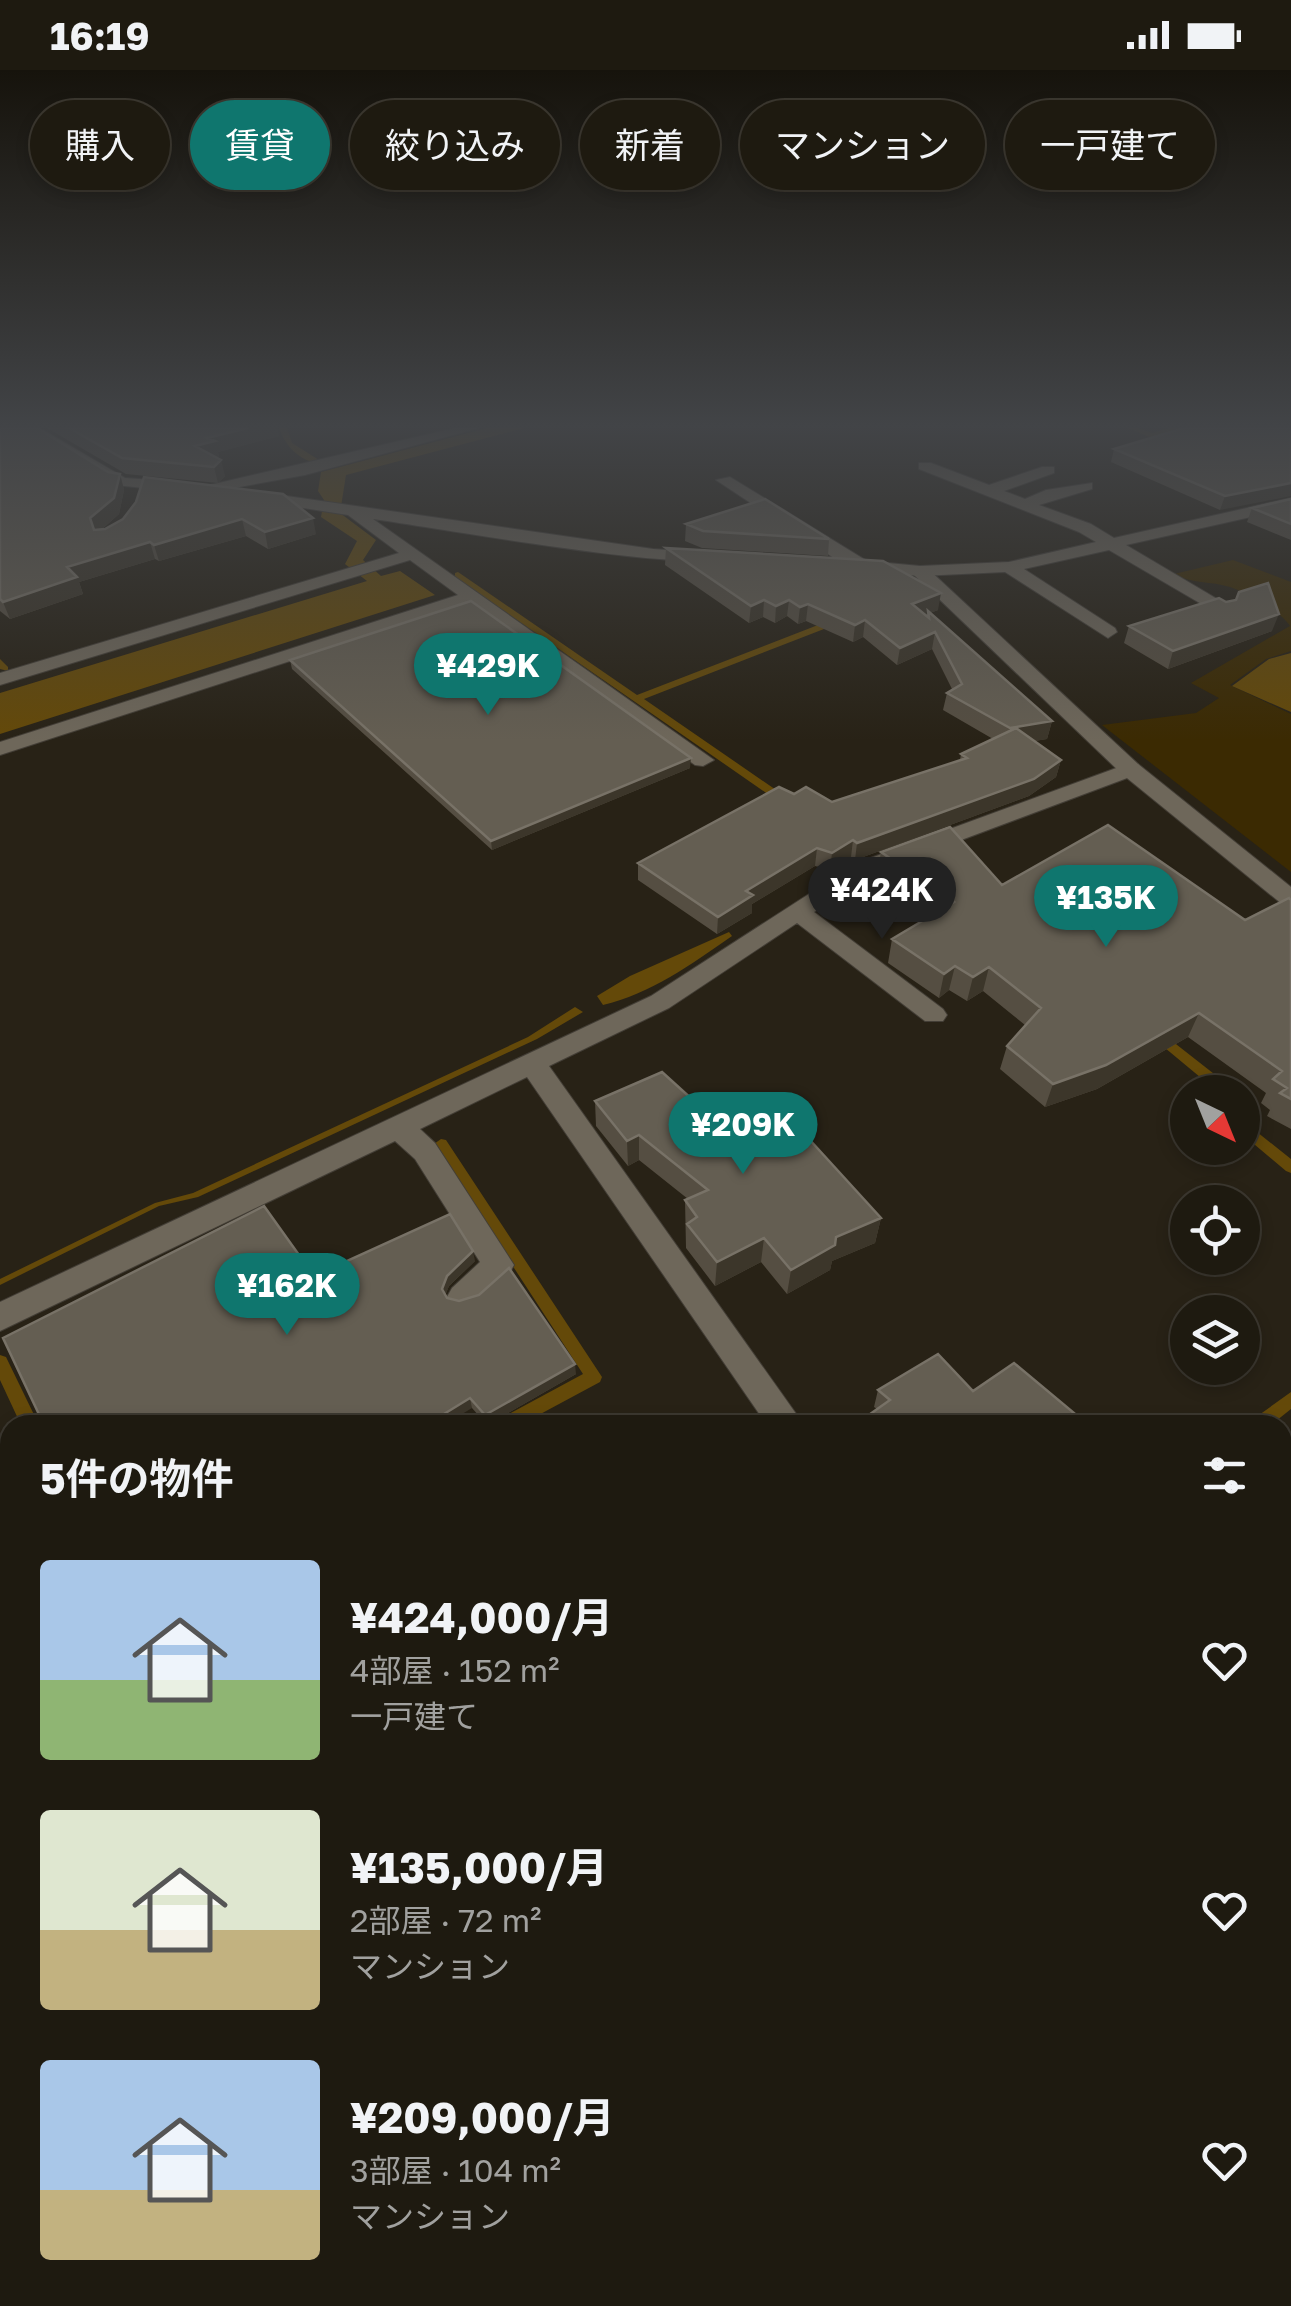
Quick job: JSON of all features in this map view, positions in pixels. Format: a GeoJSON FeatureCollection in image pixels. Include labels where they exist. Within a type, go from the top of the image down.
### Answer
{"type":"FeatureCollection","features":[{"type":"Feature","properties":{"kind":"street"},"geometry":{"type":"LineString","coordinates":[[382,532],[704,760]]}},
{"type":"Feature","properties":{"kind":"street"},"geometry":{"type":"LineString","coordinates":[[504,532],[653,554],[730,559]]}},
{"type":"Feature","properties":{"kind":"street"},"geometry":{"type":"LineString","coordinates":[[808,532],[864,567]]}},
{"type":"Feature","properties":{"kind":"street"},"geometry":{"type":"LineString","coordinates":[[1093,532],[1222,610]]}},
{"type":"Feature","properties":{"kind":"street"},"geometry":{"type":"LineString","coordinates":[[826,564],[920,571],[1009,567],[1164,532]]}},
{"type":"Feature","properties":{"kind":"street"},"geometry":{"type":"LineString","coordinates":[[0,679],[413,554]]}},
{"type":"Feature","properties":{"kind":"street"},"geometry":{"type":"LineString","coordinates":[[1009,567],[1108,632]]}},
{"type":"Feature","properties":{"kind":"street"},"geometry":{"type":"LineString","coordinates":[[920,571],[1130,769],[1291,898]]}},
{"type":"Feature","properties":{"kind":"street"},"geometry":{"type":"LineString","coordinates":[[0,750],[472,596]]}},
{"type":"Feature","properties":{"kind":"street"},"geometry":{"type":"LineString","coordinates":[[0,1317],[660,1002],[865,868],[1130,769]]}},
{"type":"Feature","properties":{"kind":"street"},"geometry":{"type":"LineString","coordinates":[[798,912],[934,1015]]}},
{"type":"Feature","properties":{"kind":"street"},"geometry":{"type":"LineString","coordinates":[[532,1062],[781,1415]]}},
{"type":"Feature","properties":{"kind":"street"},"geometry":{"type":"LineString","coordinates":[[399,1126],[425,1151],[498,1265],[463,1297]]}},
{"type":"Feature","properties":{"kind":"shaded area"},"geometry":{"type":"Polygon","coordinates":[[[344,532],[366,532],[376,540],[363,560],[381,576],[400,571],[435,595],[0,734],[0,693],[367,581],[345,564],[357,541],[344,532]]]}},
{"type":"Feature","properties":{"kind":"shaded area"},"geometry":{"type":"Polygon","coordinates":[[[1233,560],[1291,582],[1291,651],[1266,659],[1230,685],[1291,714],[1291,872],[1102,725],[1196,713],[1219,698],[1191,683],[1290,626],[1246,593],[1174,574],[1233,560]]]}},
{"type":"Feature","properties":{"kind":"shaded area"},"geometry":{"type":"Polygon","coordinates":[[[1291,653],[1291,712],[1232,686],[1269,659],[1291,653]]]}},
{"type":"Feature","properties":{"kind":"shaded area"},"geometry":{"type":"Polygon","coordinates":[[[729,932],[732,936],[654,986],[603,1005],[597,996],[630,976],[729,932]]]}},
{"type":"Feature","properties":{"kind":"shaded area"},"geometry":{"type":"Polygon","coordinates":[[[575,1007],[583,1012],[537,1039],[198,1197],[159,1206],[0,1285],[0,1279],[155,1203],[193,1193],[528,1037],[575,1007]]]}},
{"type":"Feature","properties":{"kind":"building"},"geometry":{"type":"Polygon","coordinates":[[[0,532],[197,532],[67,567],[77,577],[3,602],[0,532]]]}},
{"type":"Feature","properties":{"kind":"building"},"geometry":{"type":"Polygon","coordinates":[[[724,532],[818,532],[829,539],[724,532]]]}},
{"type":"Feature","properties":{"kind":"building"},"geometry":{"type":"Polygon","coordinates":[[[666,548],[883,561],[941,593],[912,604],[929,618],[928,611],[1052,721],[1010,728],[947,693],[962,684],[935,632],[900,648],[865,620],[855,625],[789,600],[776,606],[764,600],[751,606],[666,548]]]}},
{"type":"Feature","properties":{"kind":"building"},"geometry":{"type":"Polygon","coordinates":[[[1268,583],[1279,614],[1173,651],[1129,626],[1219,598],[1226,602],[1236,600],[1239,592],[1268,583]]]}},
{"type":"Feature","properties":{"kind":"building"},"geometry":{"type":"Polygon","coordinates":[[[471,601],[691,758],[491,841],[290,660],[471,601]]]}},
{"type":"Feature","properties":{"kind":"building"},"geometry":{"type":"Polygon","coordinates":[[[1016,728],[1061,760],[1034,779],[857,843],[853,840],[832,853],[817,848],[746,891],[753,895],[718,917],[638,863],[779,787],[794,794],[806,787],[832,802],[967,758],[961,754],[1016,728]]]}},
{"type":"Feature","properties":{"kind":"building"},"geometry":{"type":"Polygon","coordinates":[[[1108,825],[1245,920],[1291,900],[1291,1099],[1280,1093],[1287,1088],[1273,1079],[1282,1071],[1199,1013],[1106,1065],[1053,1084],[1007,1046],[1041,1008],[989,967],[973,977],[955,966],[944,974],[892,939],[954,902],[881,852],[950,827],[1002,885],[1108,825]]]}},
{"type":"Feature","properties":{"kind":"building"},"geometry":{"type":"Polygon","coordinates":[[[662,1072],[749,1151],[798,1127],[881,1218],[836,1237],[835,1245],[791,1270],[764,1238],[717,1262],[687,1224],[697,1217],[685,1200],[708,1190],[639,1135],[627,1141],[595,1101],[662,1072]]]}},
{"type":"Feature","properties":{"kind":"building"},"geometry":{"type":"Polygon","coordinates":[[[264,1206],[314,1276],[450,1214],[473,1251],[447,1276],[442,1289],[447,1298],[459,1301],[479,1295],[509,1268],[575,1364],[485,1415],[470,1398],[442,1415],[39,1415],[3,1338],[264,1206]]]}},
{"type":"Feature","properties":{"kind":"building"},"geometry":{"type":"Polygon","coordinates":[[[938,1354],[973,1391],[1014,1363],[1076,1415],[869,1415],[890,1400],[878,1390],[938,1354]]]}},
{"type":"Feature","properties":{"kind":"waterway"},"geometry":{"type":"LineString","coordinates":[[458,575],[636,698]]}},
{"type":"Feature","properties":{"kind":"waterway"},"geometry":{"type":"LineString","coordinates":[[636,698],[821,627]]}},
{"type":"Feature","properties":{"kind":"waterway"},"geometry":{"type":"LineString","coordinates":[[0,662],[5,669]]}},
{"type":"Feature","properties":{"kind":"waterway"},"geometry":{"type":"LineString","coordinates":[[636,698],[776,795],[789,797]]}},
{"type":"Feature","properties":{"kind":"waterway"},"geometry":{"type":"LineString","coordinates":[[1158,1035],[1206,1075]]}},
{"type":"Feature","properties":{"kind":"waterway"},"geometry":{"type":"LineString","coordinates":[[1260,1140],[1291,1167]]}},
{"type":"Feature","properties":{"kind":"waterway"},"geometry":{"type":"LineString","coordinates":[[441,1144],[594,1377],[523,1415]]}},
{"type":"Feature","properties":{"kind":"waterway"},"geometry":{"type":"LineString","coordinates":[[0,1362],[25,1415]]}},
{"type":"Feature","properties":{"kind":"waterway"},"geometry":{"type":"LineString","coordinates":[[1271,1415],[1291,1399]]}}]}
